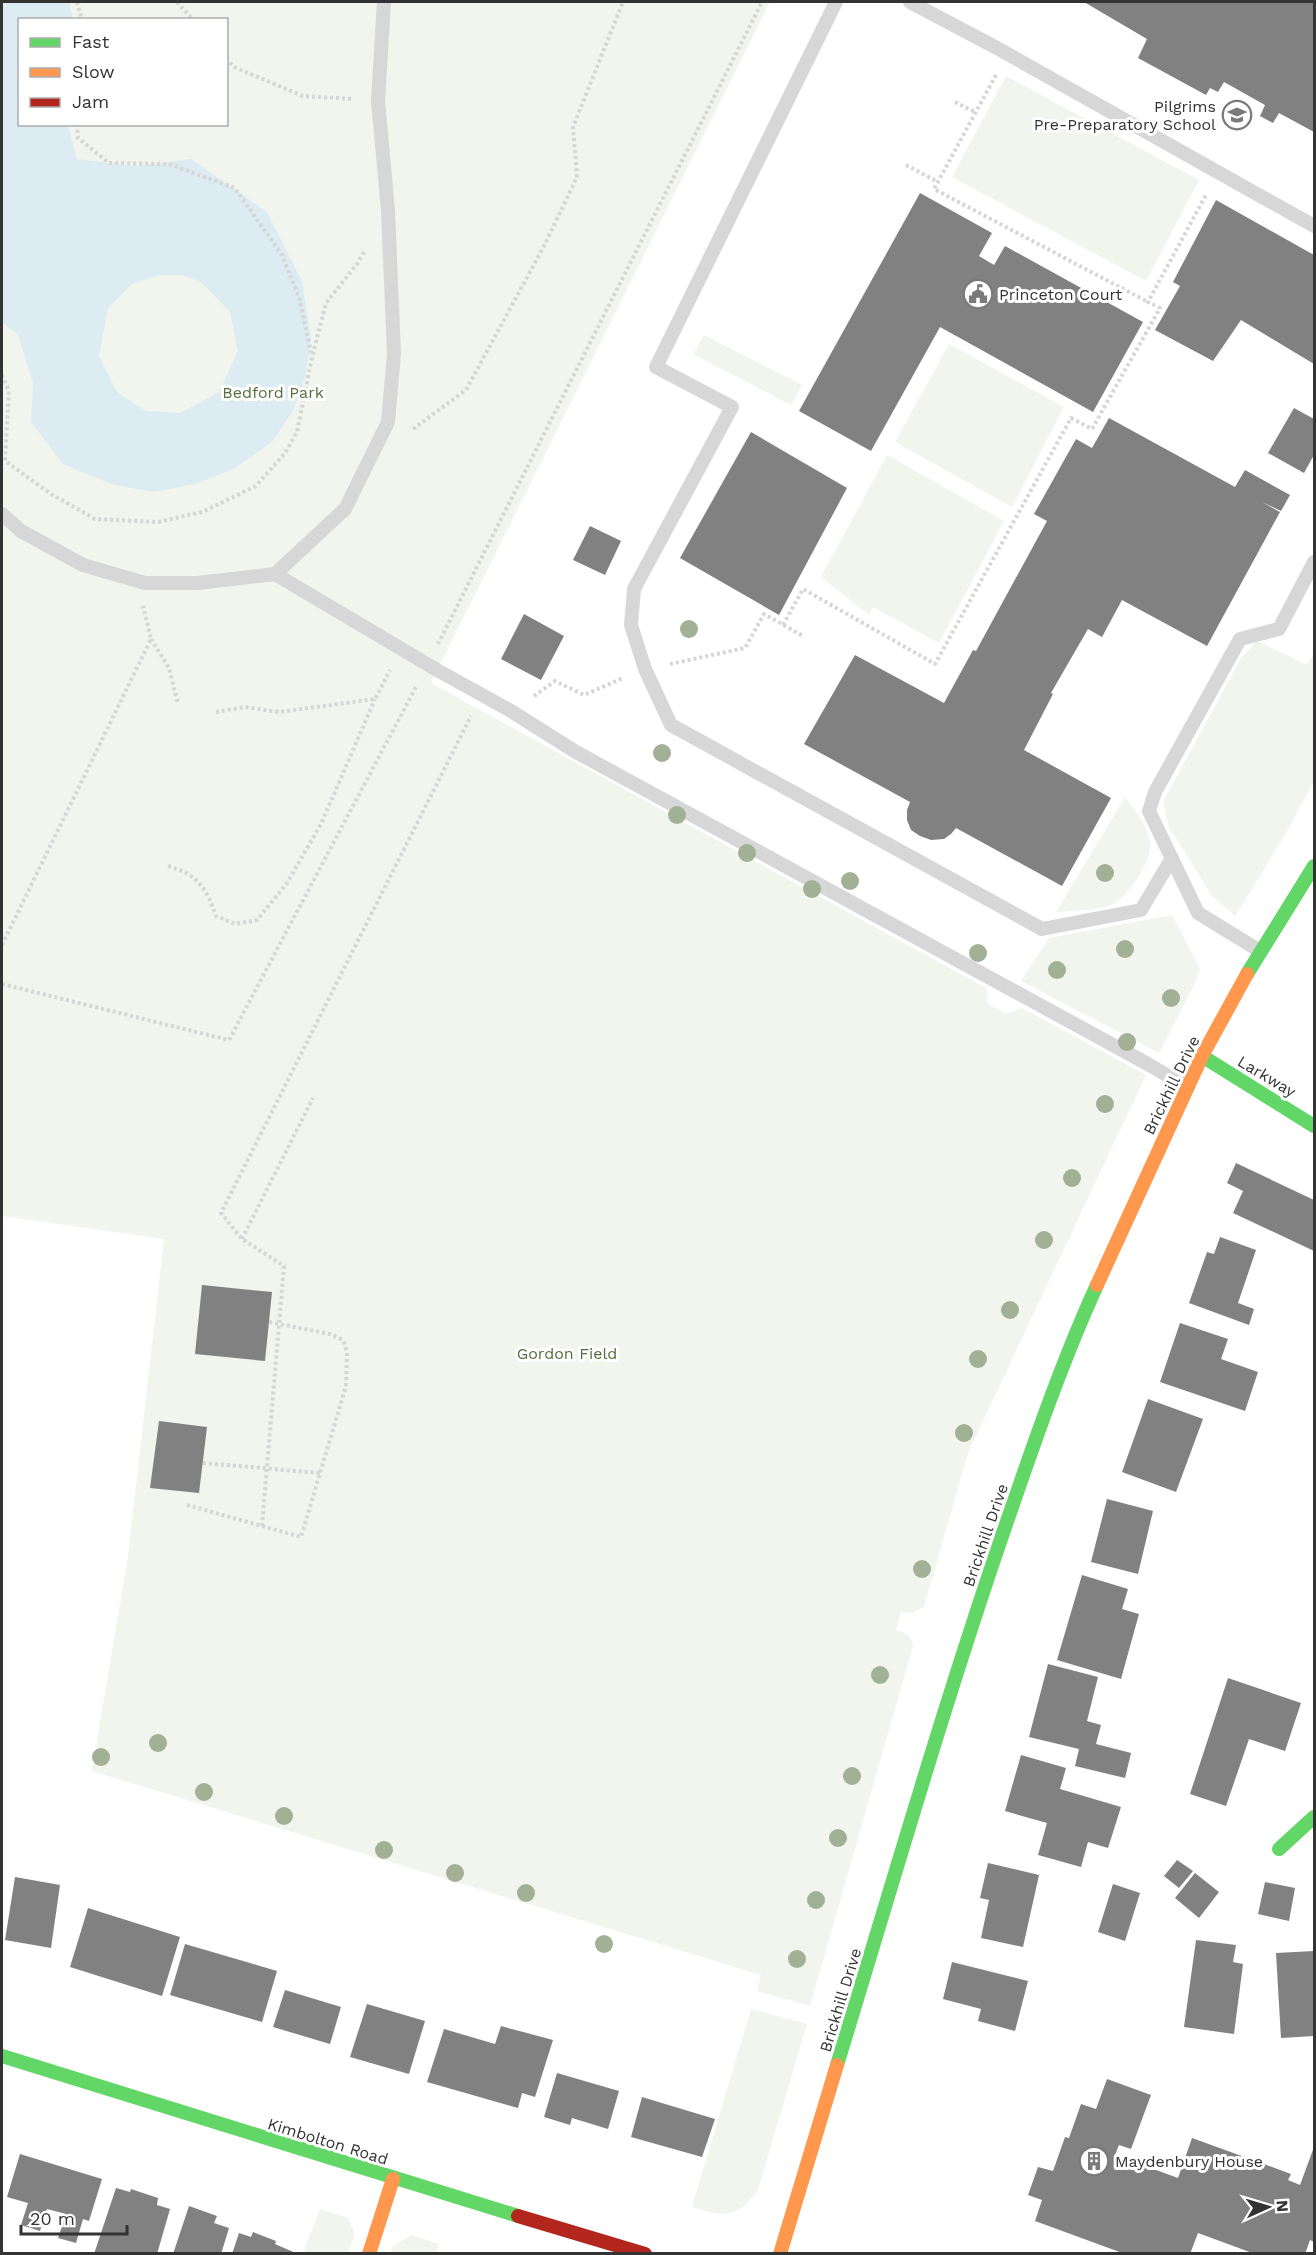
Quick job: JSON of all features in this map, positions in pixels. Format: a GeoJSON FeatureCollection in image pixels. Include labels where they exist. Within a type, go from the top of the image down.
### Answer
{"type":"FeatureCollection","features":[{"type":"Feature","properties":{"kind":"street","name":"Brickhill Drive"},"geometry":{"type":"LineString","coordinates":[[780,2253],[967,1638],[1026,1466],[1084,1313],[1203,1056],[1260,951],[1314,866]]}},
{"type":"Feature","properties":{"kind":"street","name":"Larkway"},"geometry":{"type":"LineString","coordinates":[[1203,1056],[1314,1126]]}},
{"type":"Feature","properties":{"kind":"street"},"geometry":{"type":"LineString","coordinates":[[1279,1849],[1314,1817]]}},
{"type":"Feature","properties":{"kind":"street","name":"Kimbolton Road"},"geometry":{"type":"LineString","coordinates":[[2,2056],[393,2179],[645,2253]]}},
{"type":"Feature","properties":{"kind":"street"},"geometry":{"type":"LineString","coordinates":[[369,2253],[393,2179]]}},
{"type":"Feature","properties":{"kind":"lane"},"geometry":{"type":"LineString","coordinates":[[2,514],[21,531],[83,565],[145,583],[197,583],[275,574],[345,509],[388,422],[394,354],[388,210],[378,101],[384,2]]}},
{"type":"Feature","properties":{"kind":"lane"},"geometry":{"type":"LineString","coordinates":[[836,2],[656,367],[732,407],[634,589],[631,625],[645,669],[671,725],[1042,929],[1141,910],[1172,858]]}},
{"type":"Feature","properties":{"kind":"lane"},"geometry":{"type":"LineString","coordinates":[[910,2],[997,48],[1314,226]]}},
{"type":"Feature","properties":{"kind":"lane"},"geometry":{"type":"LineString","coordinates":[[1260,951],[1198,913],[1149,811],[1155,792],[1240,639],[1279,629],[1314,562]]}},
{"type":"Feature","properties":{"kind":"lane"},"geometry":{"type":"LineString","coordinates":[[275,574],[511,711],[576,753],[1136,1057],[1187,1088]]}},
{"type":"Feature","properties":{"kind":"path"},"geometry":{"type":"LineString","coordinates":[[77,2],[81,18]]}},
{"type":"Feature","properties":{"kind":"path"},"geometry":{"type":"LineString","coordinates":[[177,2],[191,18]]}},
{"type":"Feature","properties":{"kind":"path"},"geometry":{"type":"LineString","coordinates":[[404,435],[466,390],[544,246],[577,177],[573,127],[623,2]]}},
{"type":"Feature","properties":{"kind":"path"},"geometry":{"type":"LineString","coordinates":[[2,984],[229,1040],[427,664],[762,2]]}},
{"type":"Feature","properties":{"kind":"path"},"geometry":{"type":"LineString","coordinates":[[783,625],[802,589],[935,664],[1071,418],[1092,429],[1160,308],[934,189],[1000,67],[997,48]]}},
{"type":"Feature","properties":{"kind":"path"},"geometry":{"type":"LineString","coordinates":[[228,60],[234,67],[303,96],[378,101]]}},
{"type":"Feature","properties":{"kind":"path"},"geometry":{"type":"LineString","coordinates":[[955,102],[975,112]]}},
{"type":"Feature","properties":{"kind":"path"},"geometry":{"type":"LineString","coordinates":[[77,126],[78,138],[109,163],[169,164],[235,188],[282,255],[300,300],[312,357]]}},
{"type":"Feature","properties":{"kind":"path"},"geometry":{"type":"LineString","coordinates":[[906,165],[938,182]]}},
{"type":"Feature","properties":{"kind":"path"},"geometry":{"type":"LineString","coordinates":[[1148,302],[1217,173]]}},
{"type":"Feature","properties":{"kind":"path"},"geometry":{"type":"LineString","coordinates":[[2,375],[9,391],[6,461],[51,494],[95,519],[158,522],[202,512],[256,486],[285,453],[297,432],[312,357],[326,303],[357,264],[388,210]]}},
{"type":"Feature","properties":{"kind":"path"},"geometry":{"type":"LineString","coordinates":[[145,583],[140,596],[151,639],[169,668],[178,704]]}},
{"type":"Feature","properties":{"kind":"path"},"geometry":{"type":"LineString","coordinates":[[2,945],[151,639]]}},
{"type":"Feature","properties":{"kind":"path"},"geometry":{"type":"LineString","coordinates":[[168,866],[182,870],[199,881],[209,896],[216,916],[235,924],[258,920],[287,883],[321,824],[375,699],[401,648]]}},
{"type":"Feature","properties":{"kind":"path"},"geometry":{"type":"LineString","coordinates":[[216,712],[245,707],[279,712],[375,699]]}},
{"type":"Feature","properties":{"kind":"path"},"geometry":{"type":"LineString","coordinates":[[262,1526],[284,1266],[242,1239],[221,1213],[475,708]]}},
{"type":"Feature","properties":{"kind":"path"},"geometry":{"type":"LineString","coordinates":[[242,1239],[313,1098]]}},
{"type":"Feature","properties":{"kind":"path"},"geometry":{"type":"LineString","coordinates":[[187,1505],[301,1537],[346,1386],[346,1352],[343,1340],[330,1334],[269,1322]]}},
{"type":"Feature","properties":{"kind":"path"},"geometry":{"type":"LineString","coordinates":[[203,1463],[320,1473]]}},
{"type":"Feature","properties":{"kind":"green space","name":"Gordon Field"},"geometry":{"type":"Polygon","coordinates":[[[2,2],[770,2],[431,683],[986,988],[988,1004],[1006,1014],[1022,1008],[1146,1075],[968,1453],[924,1607],[912,1613],[901,1612],[896,1630],[908,1635],[913,1646],[810,2006],[757,1991],[761,1975],[92,1771],[128,1556],[164,1239],[2,1216],[2,2]]]}},
{"type":"Feature","properties":{"kind":"green space"},"geometry":{"type":"Polygon","coordinates":[[[1006,76],[1199,180],[1146,281],[952,177],[1006,76]]]}},
{"type":"Feature","properties":{"kind":"green space"},"geometry":{"type":"Polygon","coordinates":[[[704,335],[802,385],[791,405],[693,354],[704,335]]]}},
{"type":"Feature","properties":{"kind":"green space"},"geometry":{"type":"Polygon","coordinates":[[[949,344],[1064,407],[1012,507],[895,442],[949,344]]]}},
{"type":"Feature","properties":{"kind":"green space"},"geometry":{"type":"Polygon","coordinates":[[[887,455],[1004,521],[939,643],[873,607],[869,615],[821,577],[887,455]]]}},
{"type":"Feature","properties":{"kind":"green space"},"geometry":{"type":"Polygon","coordinates":[[[1257,641],[1307,665],[1314,653],[1314,781],[1285,835],[1235,916],[1212,896],[1169,827],[1163,802],[1241,658],[1257,641]]]}},
{"type":"Feature","properties":{"kind":"green space"},"geometry":{"type":"Polygon","coordinates":[[[1125,797],[1143,823],[1150,841],[1148,858],[1138,878],[1124,895],[1111,905],[1056,912],[1125,797]]]}},
{"type":"Feature","properties":{"kind":"green space"},"geometry":{"type":"Polygon","coordinates":[[[1172,915],[1200,969],[1159,1053],[1021,981],[1049,938],[1172,915]]]}},
{"type":"Feature","properties":{"kind":"green space"},"geometry":{"type":"Polygon","coordinates":[[[751,2009],[807,2024],[758,2190],[736,2211],[712,2213],[692,2207],[751,2009]]]}},
{"type":"Feature","properties":{"kind":"green space"},"geometry":{"type":"Polygon","coordinates":[[[320,2209],[348,2218],[355,2234],[348,2253],[303,2253],[320,2209]]]}},
{"type":"Feature","properties":{"kind":"green space"},"geometry":{"type":"Polygon","coordinates":[[[412,2235],[439,2244],[436,2253],[390,2253],[393,2246],[412,2235]]]}},
{"type":"Feature","properties":{"kind":"shaded area"},"geometry":{"type":"Polygon","coordinates":[[[2,2],[69,2],[73,18],[18,18],[18,126],[68,126],[77,159],[136,166],[191,159],[267,212],[302,281],[311,338],[305,378],[293,411],[272,442],[234,469],[195,484],[154,492],[114,485],[63,464],[31,422],[33,383],[18,335],[2,322],[2,2]],[[159,275],[132,284],[108,308],[99,356],[117,392],[146,411],[180,413],[219,392],[238,351],[230,312],[202,283],[183,275],[159,275]]]}},
{"type":"Feature","properties":{"kind":"building"},"geometry":{"type":"Polygon","coordinates":[[[1084,2],[1314,2],[1314,132],[1279,113],[1273,123],[1260,116],[1265,105],[1224,82],[1218,92],[1210,88],[1206,95],[1138,58],[1147,39],[1084,2]]]}},
{"type":"Feature","properties":{"kind":"building","name":"Princeton Court"},"geometry":{"type":"Polygon","coordinates":[[[920,193],[992,233],[979,256],[994,265],[1005,246],[1143,322],[1093,412],[940,327],[871,451],[799,411],[920,193]]]}},
{"type":"Feature","properties":{"kind":"building"},"geometry":{"type":"Polygon","coordinates":[[[1216,200],[1314,255],[1314,364],[1241,320],[1213,361],[1155,330],[1180,286],[1173,282],[1216,200]]]}},
{"type":"Feature","properties":{"kind":"building"},"geometry":{"type":"Polygon","coordinates":[[[1294,408],[1314,419],[1314,455],[1304,473],[1268,453],[1294,408]]]}},
{"type":"Feature","properties":{"kind":"building"},"geometry":{"type":"Polygon","coordinates":[[[1109,418],[1235,487],[1245,470],[1290,495],[1281,511],[1262,502],[1280,512],[1207,646],[1122,600],[1102,637],[1088,629],[1051,693],[1053,694],[1024,750],[1111,798],[1062,886],[956,828],[944,839],[931,840],[920,836],[911,830],[907,820],[910,802],[804,744],[855,655],[944,703],[973,650],[976,651],[1047,521],[1034,514],[1076,439],[1092,448],[1109,418]]]}},
{"type":"Feature","properties":{"kind":"building"},"geometry":{"type":"Polygon","coordinates":[[[751,432],[847,488],[779,615],[680,558],[751,432]]]}},
{"type":"Feature","properties":{"kind":"building"},"geometry":{"type":"Polygon","coordinates":[[[590,526],[621,541],[605,575],[573,560],[590,526]]]}},
{"type":"Feature","properties":{"kind":"building"},"geometry":{"type":"Polygon","coordinates":[[[524,614],[564,636],[541,680],[501,659],[524,614]]]}},
{"type":"Feature","properties":{"kind":"building"},"geometry":{"type":"Polygon","coordinates":[[[1236,1163],[1314,1200],[1314,1251],[1233,1213],[1243,1191],[1227,1183],[1236,1163]]]}},
{"type":"Feature","properties":{"kind":"building"},"geometry":{"type":"Polygon","coordinates":[[[1220,1237],[1256,1250],[1238,1303],[1254,1309],[1249,1325],[1189,1303],[1207,1252],[1214,1254],[1220,1237]]]}},
{"type":"Feature","properties":{"kind":"building"},"geometry":{"type":"Polygon","coordinates":[[[202,1285],[272,1292],[265,1361],[195,1354],[202,1285]]]}},
{"type":"Feature","properties":{"kind":"building"},"geometry":{"type":"Polygon","coordinates":[[[1180,1323],[1228,1339],[1221,1359],[1258,1372],[1245,1411],[1160,1382],[1180,1323]]]}},
{"type":"Feature","properties":{"kind":"building"},"geometry":{"type":"Polygon","coordinates":[[[1148,1399],[1203,1419],[1176,1492],[1122,1472],[1148,1399]]]}},
{"type":"Feature","properties":{"kind":"building"},"geometry":{"type":"Polygon","coordinates":[[[159,1421],[207,1427],[199,1493],[150,1488],[159,1421]]]}},
{"type":"Feature","properties":{"kind":"building"},"geometry":{"type":"Polygon","coordinates":[[[1107,1499],[1153,1511],[1138,1574],[1091,1562],[1107,1499]]]}},
{"type":"Feature","properties":{"kind":"building"},"geometry":{"type":"Polygon","coordinates":[[[1082,1575],[1128,1589],[1122,1609],[1139,1614],[1121,1679],[1057,1660],[1082,1575]]]}},
{"type":"Feature","properties":{"kind":"building"},"geometry":{"type":"Polygon","coordinates":[[[1048,1664],[1098,1677],[1087,1721],[1101,1725],[1096,1744],[1131,1753],[1125,1778],[1075,1766],[1079,1749],[1029,1737],[1048,1664]]]}},
{"type":"Feature","properties":{"kind":"building"},"geometry":{"type":"Polygon","coordinates":[[[1228,1678],[1301,1703],[1285,1751],[1249,1739],[1226,1806],[1190,1794],[1228,1678]]]}},
{"type":"Feature","properties":{"kind":"building"},"geometry":{"type":"Polygon","coordinates":[[[1021,1755],[1066,1768],[1060,1789],[1121,1807],[1108,1848],[1088,1842],[1081,1867],[1038,1855],[1047,1823],[1005,1811],[1021,1755]]]}},
{"type":"Feature","properties":{"kind":"building"},"geometry":{"type":"Polygon","coordinates":[[[1177,1860],[1193,1871],[1179,1888],[1164,1876],[1177,1860]]]}},
{"type":"Feature","properties":{"kind":"building"},"geometry":{"type":"Polygon","coordinates":[[[988,1863],[1039,1875],[1023,1947],[981,1938],[989,1900],[980,1898],[988,1863]]]}},
{"type":"Feature","properties":{"kind":"building"},"geometry":{"type":"Polygon","coordinates":[[[1195,1873],[1219,1892],[1199,1918],[1175,1898],[1195,1873]]]}},
{"type":"Feature","properties":{"kind":"building"},"geometry":{"type":"Polygon","coordinates":[[[15,1877],[60,1885],[51,1948],[5,1940],[15,1877]]]}},
{"type":"Feature","properties":{"kind":"building"},"geometry":{"type":"Polygon","coordinates":[[[1265,1882],[1295,1888],[1289,1921],[1258,1914],[1265,1882]]]}},
{"type":"Feature","properties":{"kind":"building"},"geometry":{"type":"Polygon","coordinates":[[[1113,1884],[1140,1893],[1125,1941],[1098,1932],[1113,1884]]]}},
{"type":"Feature","properties":{"kind":"building"},"geometry":{"type":"Polygon","coordinates":[[[88,1908],[180,1937],[162,1996],[70,1967],[88,1908]]]}},
{"type":"Feature","properties":{"kind":"building"},"geometry":{"type":"Polygon","coordinates":[[[1196,1940],[1236,1945],[1233,1962],[1243,1964],[1234,2034],[1184,2027],[1196,1940]]]}},
{"type":"Feature","properties":{"kind":"building"},"geometry":{"type":"Polygon","coordinates":[[[185,1944],[277,1971],[262,2022],[170,1995],[185,1944]]]}},
{"type":"Feature","properties":{"kind":"building"},"geometry":{"type":"Polygon","coordinates":[[[1314,1951],[1314,2036],[1281,2038],[1276,1953],[1314,1951]]]}},
{"type":"Feature","properties":{"kind":"building"},"geometry":{"type":"Polygon","coordinates":[[[952,1962],[1028,1981],[1015,2031],[978,2021],[981,2009],[943,1999],[952,1962]]]}},
{"type":"Feature","properties":{"kind":"building"},"geometry":{"type":"Polygon","coordinates":[[[285,1990],[341,2007],[330,2044],[273,2027],[285,1990]]]}},
{"type":"Feature","properties":{"kind":"building"},"geometry":{"type":"Polygon","coordinates":[[[367,2004],[425,2021],[409,2074],[350,2057],[367,2004]]]}},
{"type":"Feature","properties":{"kind":"building"},"geometry":{"type":"Polygon","coordinates":[[[501,2026],[553,2040],[535,2097],[522,2093],[518,2108],[427,2082],[444,2029],[495,2044],[501,2026]]]}},
{"type":"Feature","properties":{"kind":"building"},"geometry":{"type":"Polygon","coordinates":[[[557,2073],[619,2091],[608,2129],[572,2118],[570,2125],[544,2117],[557,2073]]]}},
{"type":"Feature","properties":{"kind":"building","name":"Maydenbury House"},"geometry":{"type":"Polygon","coordinates":[[[1107,2079],[1151,2095],[1131,2149],[1119,2145],[1115,2155],[1178,2178],[1192,2138],[1291,2174],[1288,2180],[1300,2185],[1314,2147],[1314,2242],[1310,2240],[1305,2254],[1255,2254],[1198,2233],[1190,2254],[1125,2254],[1035,2221],[1042,2200],[1028,2195],[1038,2167],[1053,2171],[1065,2137],[1069,2138],[1081,2104],[1096,2109],[1107,2079]]]}},
{"type":"Feature","properties":{"kind":"building"},"geometry":{"type":"Polygon","coordinates":[[[642,2097],[715,2119],[702,2157],[631,2137],[642,2097]]]}},
{"type":"Feature","properties":{"kind":"building"},"geometry":{"type":"Polygon","coordinates":[[[20,2154],[102,2179],[89,2221],[83,2219],[76,2243],[58,2238],[66,2214],[47,2209],[40,2231],[21,2225],[28,2203],[7,2197],[20,2154]]]}},
{"type":"Feature","properties":{"kind":"building"},"geometry":{"type":"Polygon","coordinates":[[[116,2188],[130,2192],[131,2189],[158,2198],[157,2205],[170,2209],[157,2254],[94,2254],[116,2188]]]}},
{"type":"Feature","properties":{"kind":"building"},"geometry":{"type":"Polygon","coordinates":[[[189,2206],[217,2216],[214,2223],[229,2228],[221,2254],[173,2254],[189,2206]]]}},
{"type":"Feature","properties":{"kind":"building"},"geometry":{"type":"Polygon","coordinates":[[[253,2232],[276,2241],[275,2244],[298,2254],[232,2254],[239,2233],[251,2237],[253,2232]]]}},
{"type":"Feature","properties":{"kind":"traffic: fast"},"geometry":{"type":"LineString","coordinates":[[1247,974],[1314,866]]}},
{"type":"Feature","properties":{"kind":"traffic: fast"},"geometry":{"type":"LineString","coordinates":[[1202,1056],[1314,1126]]}},
{"type":"Feature","properties":{"kind":"traffic: fast"},"geometry":{"type":"LineString","coordinates":[[837,2065],[980,1602],[1046,1409],[1097,1285]]}},
{"type":"Feature","properties":{"kind":"traffic: fast"},"geometry":{"type":"LineString","coordinates":[[1279,1849],[1314,1817]]}},
{"type":"Feature","properties":{"kind":"traffic: fast"},"geometry":{"type":"LineString","coordinates":[[2,2056],[518,2216]]}},
{"type":"Feature","properties":{"kind":"traffic: slow"},"geometry":{"type":"LineString","coordinates":[[1097,1285],[1202,1056],[1247,974]]}},
{"type":"Feature","properties":{"kind":"traffic: slow"},"geometry":{"type":"LineString","coordinates":[[780,2254],[837,2065]]}},
{"type":"Feature","properties":{"kind":"traffic: slow"},"geometry":{"type":"LineString","coordinates":[[369,2254],[393,2179]]}},
{"type":"Feature","properties":{"kind":"traffic: jam"},"geometry":{"type":"LineString","coordinates":[[518,2216],[645,2254]]}},
{"type":"Feature","properties":{"kind":"place","name":"Pilgrims Pre-Preparatory School"},"geometry":{"type":"Point","coordinates":[1237,115]}},
{"type":"Feature","properties":{"kind":"place","name":"Princeton Court"},"geometry":{"type":"Point","coordinates":[978,294]}},
{"type":"Feature","properties":{"kind":"place","name":"Maydenbury House"},"geometry":{"type":"Point","coordinates":[1094,2161]}},
{"type":"Feature","properties":{"kind":"park label","name":"Bedford Park"},"geometry":{"type":"Point","coordinates":[273,392]}}]}
